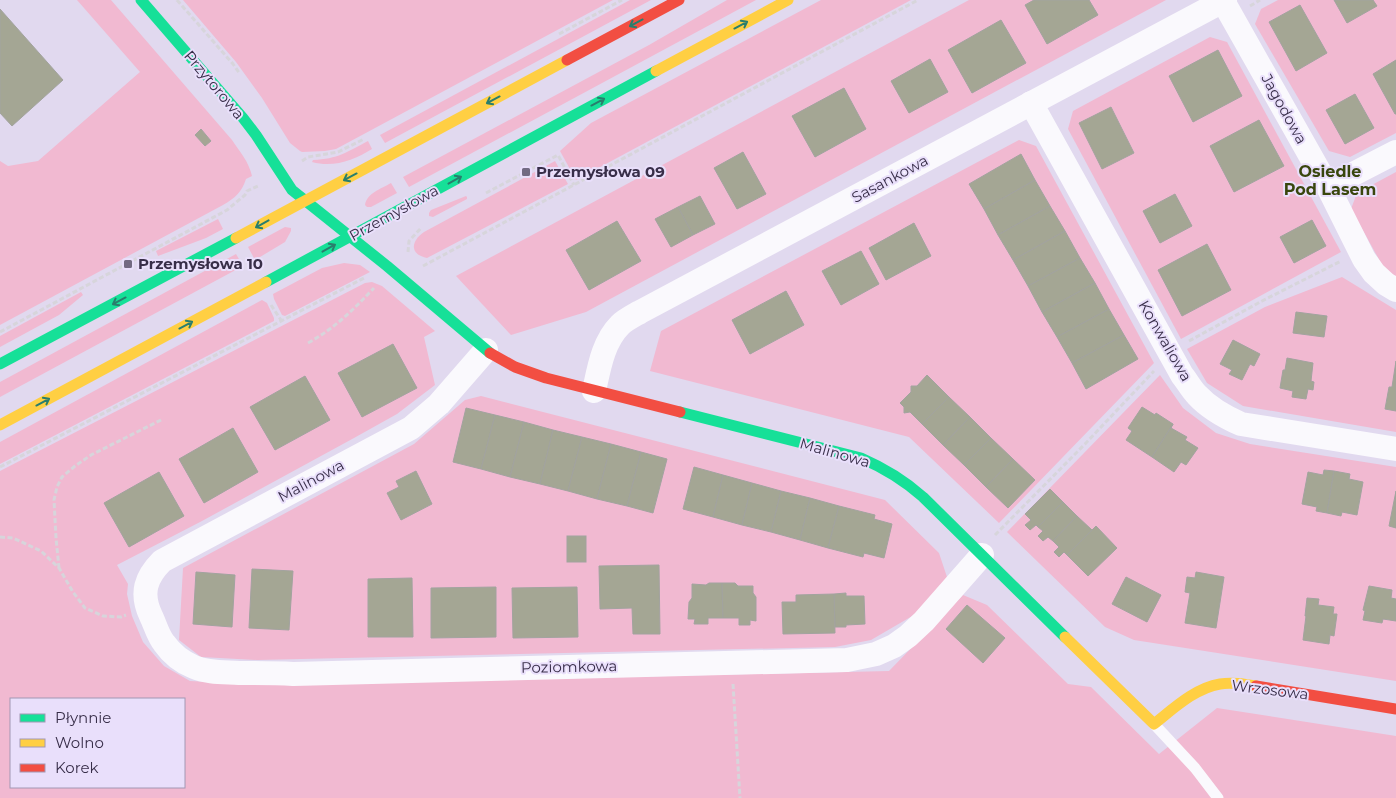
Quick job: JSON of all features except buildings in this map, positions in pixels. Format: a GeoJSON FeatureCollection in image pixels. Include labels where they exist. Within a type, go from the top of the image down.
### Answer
{"type":"FeatureCollection","features":[{"type":"Feature","properties":{"kind":"main road","name":"Przytorowa"},"geometry":{"type":"LineString","coordinates":[[141,0],[243,118],[292,190],[351,236]]}},
{"type":"Feature","properties":{"kind":"main road"},"geometry":{"type":"LineString","coordinates":[[0,364],[679,0]]}},
{"type":"Feature","properties":{"kind":"main road","name":"Przemysłowa"},"geometry":{"type":"LineString","coordinates":[[0,425],[788,0]]}},
{"type":"Feature","properties":{"kind":"main road","name":"Malinowa"},"geometry":{"type":"LineString","coordinates":[[351,236],[486,350],[515,366],[546,378],[861,458],[886,469],[923,496],[1154,724]]}},
{"type":"Feature","properties":{"kind":"main road","name":"Wrzosowa"},"geometry":{"type":"LineString","coordinates":[[1154,724],[1191,696],[1204,689],[1221,684],[1243,684],[1396,708]]}},
{"type":"Feature","properties":{"kind":"street","name":"Sasankowa"},"geometry":{"type":"LineString","coordinates":[[594,390],[603,354],[610,337],[621,324],[640,312],[1224,0]]}},
{"type":"Feature","properties":{"kind":"street","name":"Jagodowa"},"geometry":{"type":"LineString","coordinates":[[1224,0],[1328,188],[1364,259],[1374,273],[1396,290]]}},
{"type":"Feature","properties":{"kind":"street","name":"Konwaliowa"},"geometry":{"type":"LineString","coordinates":[[1032,103],[1182,375],[1197,395],[1211,408],[1241,424],[1396,449]]}},
{"type":"Feature","properties":{"kind":"street"},"geometry":{"type":"LineString","coordinates":[[1328,188],[1396,152]]}},
{"type":"Feature","properties":{"kind":"street","name":"Malinowa"},"geometry":{"type":"LineString","coordinates":[[147,608],[145,594],[147,581],[153,570],[162,561],[411,428],[439,404],[486,350]]}},
{"type":"Feature","properties":{"kind":"street","name":"Poziomkowa"},"geometry":{"type":"LineString","coordinates":[[147,608],[164,643],[178,658],[193,667],[221,672],[293,674],[847,660],[876,654],[894,646],[908,636],[924,621],[982,555]]}},
{"type":"Feature","properties":{"kind":"lane"},"geometry":{"type":"LineString","coordinates":[[1154,724],[1195,768],[1218,798]]}},
{"type":"Feature","properties":{"kind":"path"},"geometry":{"type":"LineString","coordinates":[[553,37],[622,0]]}},
{"type":"Feature","properties":{"kind":"path"},"geometry":{"type":"LineString","coordinates":[[417,269],[918,0]]}},
{"type":"Feature","properties":{"kind":"path"},"geometry":{"type":"LineString","coordinates":[[303,161],[308,157],[338,152],[372,135]]}},
{"type":"Feature","properties":{"kind":"path"},"geometry":{"type":"LineString","coordinates":[[485,194],[558,156],[574,185]]}},
{"type":"Feature","properties":{"kind":"path"},"geometry":{"type":"LineString","coordinates":[[0,332],[227,210],[246,195],[247,191],[255,187]]}},
{"type":"Feature","properties":{"kind":"path"},"geometry":{"type":"LineString","coordinates":[[408,254],[409,241],[423,226]]}},
{"type":"Feature","properties":{"kind":"path"},"geometry":{"type":"LineString","coordinates":[[308,343],[325,334],[336,325],[391,269]]}},
{"type":"Feature","properties":{"kind":"path"},"geometry":{"type":"LineString","coordinates":[[0,467],[367,276]]}},
{"type":"Feature","properties":{"kind":"path"},"geometry":{"type":"LineString","coordinates":[[59,568],[54,500],[62,476],[91,456],[163,419]]}},
{"type":"Feature","properties":{"kind":"path"},"geometry":{"type":"LineString","coordinates":[[0,538],[12,538],[41,550],[59,568],[73,592],[86,608],[103,616],[121,617],[147,608]]}},
{"type":"Feature","properties":{"kind":"path"},"geometry":{"type":"LineString","coordinates":[[732,663],[740,798]]}},
{"type":"Feature","properties":{"kind":"shaded area"},"geometry":{"type":"Polygon","coordinates":[[[77,0],[111,0],[232,140],[251,171],[252,176],[246,179],[238,194],[223,205],[0,325],[0,161],[8,166],[38,161],[140,72],[77,0]]]}},
{"type":"Feature","properties":{"kind":"shaded area"},"geometry":{"type":"Polygon","coordinates":[[[183,0],[613,0],[336,149],[302,152],[290,143],[262,98],[236,62],[183,0]]]}},
{"type":"Feature","properties":{"kind":"shaded area"},"geometry":{"type":"Polygon","coordinates":[[[630,0],[651,0],[385,143],[380,135],[630,0]]]}},
{"type":"Feature","properties":{"kind":"shaded area"},"geometry":{"type":"Polygon","coordinates":[[[727,0],[756,0],[409,187],[403,177],[649,45],[727,0]]]}},
{"type":"Feature","properties":{"kind":"shaded area"},"geometry":{"type":"Polygon","coordinates":[[[821,0],[911,0],[576,180],[560,151],[591,123],[821,0]]]}},
{"type":"Feature","properties":{"kind":"shaded area"},"geometry":{"type":"Polygon","coordinates":[[[969,0],[1166,0],[586,312],[511,335],[456,276],[969,0]]]}},
{"type":"Feature","properties":{"kind":"shaded area"},"geometry":{"type":"Polygon","coordinates":[[[1278,0],[1396,0],[1396,133],[1350,157],[1329,151],[1255,24],[1261,9],[1278,0]]]}},
{"type":"Feature","properties":{"kind":"shaded area"},"geometry":{"type":"Polygon","coordinates":[[[1210,37],[1227,42],[1341,252],[1181,339],[1068,129],[1073,111],[1210,37]]]}},
{"type":"Feature","properties":{"kind":"shaded area"},"geometry":{"type":"Polygon","coordinates":[[[1019,140],[1036,146],[1154,363],[999,523],[909,437],[650,371],[661,331],[1019,140]]]}},
{"type":"Feature","properties":{"kind":"shaded area"},"geometry":{"type":"Polygon","coordinates":[[[368,141],[372,149],[351,160],[328,164],[312,162],[313,160],[342,154],[368,141]]]}},
{"type":"Feature","properties":{"kind":"shaded area"},"geometry":{"type":"Polygon","coordinates":[[[555,161],[568,184],[427,258],[417,254],[414,243],[424,232],[555,161]]]}},
{"type":"Feature","properties":{"kind":"shaded area"},"geometry":{"type":"Polygon","coordinates":[[[1396,172],[1396,278],[1386,272],[1351,209],[1357,193],[1396,172]]]}},
{"type":"Feature","properties":{"kind":"shaded area"},"geometry":{"type":"Polygon","coordinates":[[[391,183],[397,193],[371,207],[365,205],[371,194],[391,183]]]}},
{"type":"Feature","properties":{"kind":"shaded area"},"geometry":{"type":"Polygon","coordinates":[[[466,196],[467,199],[433,217],[429,216],[431,210],[466,196]]]}},
{"type":"Feature","properties":{"kind":"shaded area"},"geometry":{"type":"Polygon","coordinates":[[[218,219],[223,229],[206,238],[158,256],[156,251],[218,219]]]}},
{"type":"Feature","properties":{"kind":"shaded area"},"geometry":{"type":"Polygon","coordinates":[[[285,227],[291,228],[291,231],[285,242],[255,260],[248,247],[285,227]]]}},
{"type":"Feature","properties":{"kind":"shaded area"},"geometry":{"type":"Polygon","coordinates":[[[236,254],[243,266],[0,397],[0,382],[236,254]]]}},
{"type":"Feature","properties":{"kind":"shaded area"},"geometry":{"type":"Polygon","coordinates":[[[344,263],[360,265],[370,272],[285,316],[282,315],[273,294],[322,268],[344,263]]]}},
{"type":"Feature","properties":{"kind":"shaded area"},"geometry":{"type":"Polygon","coordinates":[[[1342,277],[1396,310],[1396,432],[1243,406],[1207,383],[1187,349],[1265,307],[1342,277]]]}},
{"type":"Feature","properties":{"kind":"shaded area"},"geometry":{"type":"Polygon","coordinates":[[[372,282],[382,286],[435,331],[424,337],[435,385],[397,414],[202,521],[117,565],[128,584],[127,594],[132,616],[143,642],[164,666],[190,681],[271,685],[889,671],[963,595],[987,605],[1068,684],[1091,687],[1159,754],[1217,708],[1396,736],[1396,798],[0,798],[0,471],[365,283],[372,282]]]}},
{"type":"Feature","properties":{"kind":"shaded area"},"geometry":{"type":"Polygon","coordinates":[[[81,292],[83,295],[59,315],[0,347],[0,336],[81,292]]]}},
{"type":"Feature","properties":{"kind":"shaded area"},"geometry":{"type":"Polygon","coordinates":[[[262,300],[267,303],[274,321],[0,464],[0,442],[262,300]]]}},
{"type":"Feature","properties":{"kind":"shaded area"},"geometry":{"type":"Polygon","coordinates":[[[1160,375],[1183,408],[1216,433],[1250,444],[1396,467],[1396,681],[1134,640],[1105,627],[1007,532],[1160,375]]]}},
{"type":"Feature","properties":{"kind":"shaded area"},"geometry":{"type":"Polygon","coordinates":[[[481,396],[885,500],[939,553],[948,580],[914,615],[871,640],[835,647],[257,660],[201,657],[179,640],[183,568],[414,444],[465,400],[481,396]]]}},
{"type":"Feature","properties":{"kind":"traffic: fast"},"geometry":{"type":"LineString","coordinates":[[141,0],[243,118],[292,190],[387,266],[490,353]]}},
{"type":"Feature","properties":{"kind":"traffic: fast"},"geometry":{"type":"LineString","coordinates":[[266,282],[656,71]]}},
{"type":"Feature","properties":{"kind":"traffic: fast"},"geometry":{"type":"LineString","coordinates":[[0,364],[236,238]]}},
{"type":"Feature","properties":{"kind":"traffic: fast"},"geometry":{"type":"LineString","coordinates":[[680,412],[861,458],[886,470],[923,497],[1065,637]]}},
{"type":"Feature","properties":{"kind":"traffic: slow"},"geometry":{"type":"LineString","coordinates":[[656,71],[788,0]]}},
{"type":"Feature","properties":{"kind":"traffic: slow"},"geometry":{"type":"LineString","coordinates":[[236,238],[567,60]]}},
{"type":"Feature","properties":{"kind":"traffic: slow"},"geometry":{"type":"LineString","coordinates":[[0,425],[266,282]]}},
{"type":"Feature","properties":{"kind":"traffic: slow"},"geometry":{"type":"LineString","coordinates":[[1065,637],[1154,724],[1193,694],[1211,686],[1229,683],[1256,686]]}},
{"type":"Feature","properties":{"kind":"traffic: jam"},"geometry":{"type":"LineString","coordinates":[[567,60],[679,0]]}},
{"type":"Feature","properties":{"kind":"traffic: jam"},"geometry":{"type":"LineString","coordinates":[[490,353],[515,367],[546,378],[680,412]]}},
{"type":"Feature","properties":{"kind":"traffic: jam"},"geometry":{"type":"LineString","coordinates":[[1256,686],[1396,709]]}},
{"type":"Feature","properties":{"kind":"place","name":"Przemysłowa 09"},"geometry":{"type":"Point","coordinates":[526,172]}},
{"type":"Feature","properties":{"kind":"place","name":"Przemysłowa 10"},"geometry":{"type":"Point","coordinates":[128,264]}},
{"type":"Feature","properties":{"kind":"district","name":"Osiedle Pod Lasem"},"geometry":{"type":"Point","coordinates":[1330,180]}}]}
